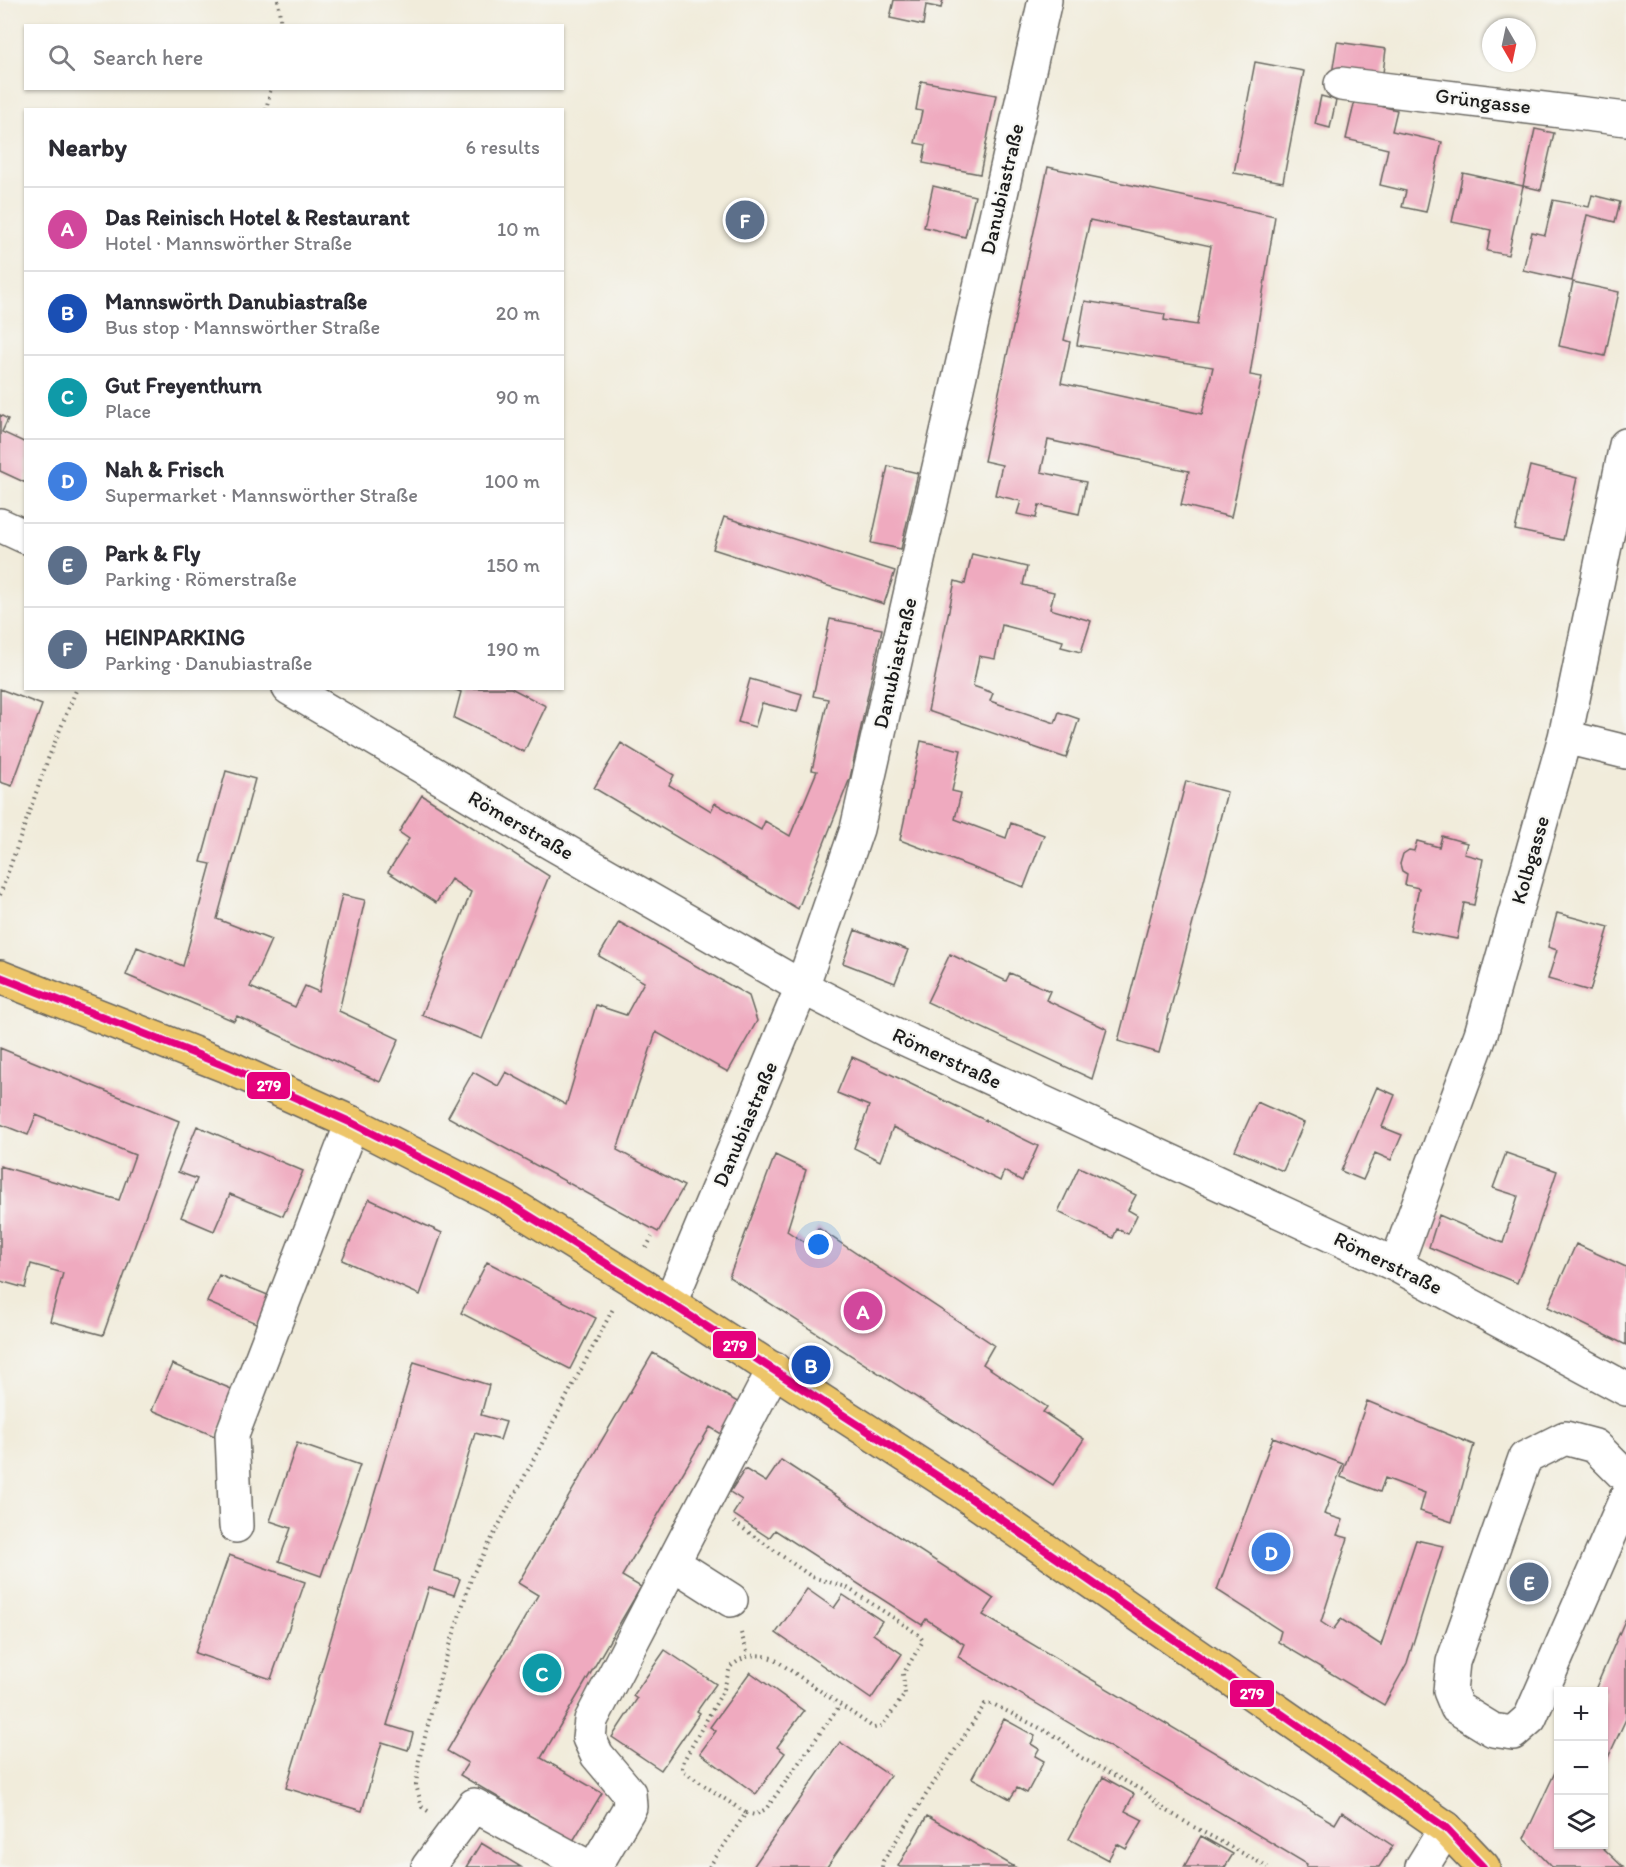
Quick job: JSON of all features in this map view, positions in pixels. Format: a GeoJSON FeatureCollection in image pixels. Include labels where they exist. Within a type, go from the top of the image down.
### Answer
{"type":"FeatureCollection","features":[{"type":"Feature","properties":{"kind":"main road"},"geometry":{"type":"LineString","coordinates":[[0,977],[226,1066],[352,1124],[507,1202],[774,1369],[956,1488],[1446,1828],[1483,1867]]}},
{"type":"Feature","properties":{"kind":"street","name":"Danubiastraße"},"geometry":{"type":"LineString","coordinates":[[670,1303],[802,987],[857,829],[1045,0]]}},
{"type":"Feature","properties":{"kind":"street","name":"Grüngasse"},"geometry":{"type":"LineString","coordinates":[[1341,84],[1626,119]]}},
{"type":"Feature","properties":{"kind":"street","name":"Kolbgasse"},"geometry":{"type":"LineString","coordinates":[[1396,1265],[1481,1034],[1565,737],[1626,445]]}},
{"type":"Feature","properties":{"kind":"street"},"geometry":{"type":"LineString","coordinates":[[0,525],[24,536]]}},
{"type":"Feature","properties":{"kind":"street","name":"Römerstraße"},"geometry":{"type":"LineString","coordinates":[[292,690],[546,840],[802,987],[888,1031],[1396,1265],[1626,1389]]}},
{"type":"Feature","properties":{"kind":"street"},"geometry":{"type":"LineString","coordinates":[[1565,737],[1626,752]]}},
{"type":"Feature","properties":{"kind":"street"},"geometry":{"type":"LineString","coordinates":[[236,1527],[232,1435],[352,1124]]}},
{"type":"Feature","properties":{"kind":"street"},"geometry":{"type":"LineString","coordinates":[[595,1867],[630,1807],[629,1793],[597,1755],[589,1738],[591,1720],[774,1369]]}},
{"type":"Feature","properties":{"kind":"street"},"geometry":{"type":"LineString","coordinates":[[1626,1478],[1595,1446],[1565,1438],[1525,1458],[1453,1662],[1450,1691],[1457,1708],[1493,1730],[1513,1733],[1530,1718],[1626,1498]]}},
{"type":"Feature","properties":{"kind":"street"},"geometry":{"type":"LineString","coordinates":[[673,1563],[731,1600]]}},
{"type":"Feature","properties":{"kind":"street"},"geometry":{"type":"LineString","coordinates":[[428,1867],[474,1805],[588,1867]]}},
{"type":"Feature","properties":{"kind":"street"},"geometry":{"type":"LineString","coordinates":[[1422,1867],[1446,1828]]}},
{"type":"Feature","properties":{"kind":"path"},"geometry":{"type":"LineString","coordinates":[[279,0],[281,24]]}},
{"type":"Feature","properties":{"kind":"path"},"geometry":{"type":"LineString","coordinates":[[267,108],[271,90]]}},
{"type":"Feature","properties":{"kind":"path"},"geometry":{"type":"LineString","coordinates":[[0,895],[48,759],[76,690]]}},
{"type":"Feature","properties":{"kind":"path"},"geometry":{"type":"LineString","coordinates":[[457,1829],[422,1807],[416,1785],[419,1760],[441,1674],[472,1576],[652,1237]]}},
{"type":"Feature","properties":{"kind":"path"},"geometry":{"type":"LineString","coordinates":[[705,1501],[812,1577],[846,1587],[919,1635],[923,1641],[903,1674],[905,1694],[882,1726],[874,1728],[774,1659],[761,1654],[748,1655],[730,1667],[724,1689],[684,1760],[682,1768],[684,1772],[746,1813],[755,1815],[766,1809],[840,1706]]}},
{"type":"Feature","properties":{"kind":"path"},"geometry":{"type":"LineString","coordinates":[[882,1867],[883,1861],[985,1704],[993,1704],[1059,1738],[1080,1757],[1142,1790],[1161,1807],[1268,1867]]}},
{"type":"Feature","properties":{"kind":"path"},"geometry":{"type":"LineString","coordinates":[[709,1867],[746,1813]]}},
{"type":"Feature","properties":{"kind":"building"},"geometry":{"type":"Polygon","coordinates":[[[894,0],[943,0],[941,8],[926,5],[923,25],[890,18],[894,0]]]}},
{"type":"Feature","properties":{"kind":"building"},"geometry":{"type":"Polygon","coordinates":[[[1337,42],[1386,49],[1382,81],[1332,74],[1337,42]]]}},
{"type":"Feature","properties":{"kind":"building"},"geometry":{"type":"Polygon","coordinates":[[[1255,62],[1304,71],[1283,182],[1234,173],[1255,62]]]}},
{"type":"Feature","properties":{"kind":"building"},"geometry":{"type":"Polygon","coordinates":[[[921,81],[996,95],[980,174],[923,163],[926,145],[915,143],[922,111],[916,110],[921,81]]]}},
{"type":"Feature","properties":{"kind":"building"},"geometry":{"type":"Polygon","coordinates":[[[1321,96],[1336,100],[1330,128],[1315,124],[1321,96]]]}},
{"type":"Feature","properties":{"kind":"building"},"geometry":{"type":"Polygon","coordinates":[[[1355,100],[1397,110],[1392,131],[1442,142],[1426,212],[1402,207],[1406,191],[1380,185],[1388,149],[1346,139],[1355,100]]]}},
{"type":"Feature","properties":{"kind":"building"},"geometry":{"type":"Polygon","coordinates":[[[1535,129],[1554,133],[1541,190],[1523,186],[1535,129]]]}},
{"type":"Feature","properties":{"kind":"building"},"geometry":{"type":"Polygon","coordinates":[[[1048,167],[1275,216],[1250,375],[1262,377],[1231,517],[1181,505],[1189,471],[1048,440],[1041,472],[1086,482],[1079,514],[1039,505],[1036,518],[1017,514],[1021,501],[995,495],[1002,465],[984,461],[1048,167]],[[1090,220],[1064,340],[1070,342],[1061,383],[1202,414],[1213,367],[1077,345],[1085,301],[1165,314],[1164,320],[1197,325],[1211,246],[1090,220]]]}},
{"type":"Feature","properties":{"kind":"building"},"geometry":{"type":"Polygon","coordinates":[[[1463,173],[1523,186],[1508,255],[1487,251],[1491,230],[1452,222],[1463,173]]]}},
{"type":"Feature","properties":{"kind":"building"},"geometry":{"type":"Polygon","coordinates":[[[933,186],[975,196],[965,237],[924,227],[933,186]]]}},
{"type":"Feature","properties":{"kind":"building"},"geometry":{"type":"Polygon","coordinates":[[[1592,195],[1620,202],[1615,222],[1587,215],[1572,281],[1523,270],[1532,232],[1545,235],[1553,200],[1589,207],[1592,195]]]}},
{"type":"Feature","properties":{"kind":"building"},"geometry":{"type":"Polygon","coordinates":[[[1573,282],[1619,292],[1605,356],[1559,346],[1573,282]]]}},
{"type":"Feature","properties":{"kind":"building"},"geometry":{"type":"Polygon","coordinates":[[[0,415],[8,419],[2,432],[24,442],[24,482],[0,471],[0,415]]]}},
{"type":"Feature","properties":{"kind":"building"},"geometry":{"type":"Polygon","coordinates":[[[888,466],[918,473],[901,549],[871,543],[888,466]]]}},
{"type":"Feature","properties":{"kind":"building"},"geometry":{"type":"Polygon","coordinates":[[[1530,466],[1577,478],[1563,540],[1515,530],[1530,466]]]}},
{"type":"Feature","properties":{"kind":"building"},"geometry":{"type":"Polygon","coordinates":[[[724,517],[895,571],[884,604],[713,549],[724,517]]]}},
{"type":"Feature","properties":{"kind":"building"},"geometry":{"type":"Polygon","coordinates":[[[972,554],[1027,567],[1023,585],[1054,592],[1050,609],[1091,621],[1081,652],[1061,647],[1063,641],[1002,625],[995,659],[979,656],[973,686],[993,693],[990,701],[1055,723],[1059,712],[1079,719],[1066,758],[928,711],[955,581],[965,584],[972,554]]]}},
{"type":"Feature","properties":{"kind":"building"},"geometry":{"type":"Polygon","coordinates":[[[830,619],[882,629],[850,778],[798,909],[594,788],[621,743],[674,775],[669,785],[711,811],[715,803],[761,830],[765,821],[790,836],[817,771],[812,770],[828,699],[813,696],[830,619]]]}},
{"type":"Feature","properties":{"kind":"building"},"geometry":{"type":"Polygon","coordinates":[[[750,679],[802,694],[797,712],[762,703],[755,727],[738,722],[750,679]]]}},
{"type":"Feature","properties":{"kind":"building"},"geometry":{"type":"Polygon","coordinates":[[[0,689],[42,705],[12,786],[0,782],[0,689]]]}},
{"type":"Feature","properties":{"kind":"building"},"geometry":{"type":"Polygon","coordinates":[[[456,690],[515,690],[546,706],[524,752],[454,718],[461,692],[456,690]]]}},
{"type":"Feature","properties":{"kind":"building"},"geometry":{"type":"Polygon","coordinates":[[[921,741],[961,750],[952,791],[961,793],[955,819],[1006,838],[1011,823],[1044,835],[1024,887],[900,840],[921,741]]]}},
{"type":"Feature","properties":{"kind":"building"},"geometry":{"type":"Polygon","coordinates":[[[226,771],[255,779],[217,919],[271,940],[250,987],[295,1007],[305,986],[319,992],[342,895],[365,900],[339,1011],[399,1039],[380,1082],[237,1016],[234,1021],[126,975],[137,947],[183,966],[211,864],[201,862],[226,771]]]}},
{"type":"Feature","properties":{"kind":"building"},"geometry":{"type":"Polygon","coordinates":[[[1186,781],[1227,792],[1159,1053],[1118,1041],[1186,781]]]}},
{"type":"Feature","properties":{"kind":"building"},"geometry":{"type":"Polygon","coordinates":[[[422,795],[549,876],[482,1039],[422,1015],[471,892],[451,879],[436,903],[388,872],[409,839],[399,832],[422,795]]]}},
{"type":"Feature","properties":{"kind":"building"},"geometry":{"type":"Polygon","coordinates":[[[1442,836],[1467,843],[1464,854],[1483,859],[1474,905],[1464,903],[1457,939],[1410,930],[1419,888],[1405,885],[1407,874],[1402,871],[1400,864],[1403,854],[1409,850],[1414,851],[1417,841],[1439,847],[1442,836]]]}},
{"type":"Feature","properties":{"kind":"building"},"geometry":{"type":"Polygon","coordinates":[[[1557,913],[1609,927],[1590,991],[1548,979],[1557,950],[1548,947],[1557,913]]]}},
{"type":"Feature","properties":{"kind":"building"},"geometry":{"type":"Polygon","coordinates":[[[619,922],[749,996],[757,1021],[728,1072],[656,1032],[617,1150],[684,1186],[658,1232],[448,1117],[473,1072],[498,1086],[506,1072],[566,1105],[596,1005],[626,1015],[644,982],[599,956],[619,922]]]}},
{"type":"Feature","properties":{"kind":"building"},"geometry":{"type":"Polygon","coordinates":[[[855,930],[908,950],[895,983],[843,963],[855,930]]]}},
{"type":"Feature","properties":{"kind":"building"},"geometry":{"type":"Polygon","coordinates":[[[950,954],[1006,981],[1010,973],[1050,991],[1046,1000],[1107,1029],[1092,1079],[927,1002],[950,954]]]}},
{"type":"Feature","properties":{"kind":"building"},"geometry":{"type":"Polygon","coordinates":[[[0,1048],[179,1121],[103,1335],[50,1321],[63,1273],[31,1264],[25,1288],[0,1281],[0,1166],[119,1200],[135,1155],[36,1115],[28,1135],[0,1124],[0,1048]]]}},
{"type":"Feature","properties":{"kind":"building"},"geometry":{"type":"Polygon","coordinates":[[[852,1057],[1038,1146],[1022,1181],[1004,1171],[1000,1181],[893,1127],[880,1161],[854,1148],[869,1106],[837,1093],[852,1057]]]}},
{"type":"Feature","properties":{"kind":"building"},"geometry":{"type":"Polygon","coordinates":[[[1377,1087],[1395,1095],[1382,1127],[1402,1135],[1391,1160],[1375,1153],[1363,1180],[1341,1171],[1377,1087]]]}},
{"type":"Feature","properties":{"kind":"building"},"geometry":{"type":"Polygon","coordinates":[[[1257,1102],[1304,1123],[1283,1171],[1235,1150],[1257,1102]]]}},
{"type":"Feature","properties":{"kind":"building"},"geometry":{"type":"Polygon","coordinates":[[[197,1126],[303,1171],[283,1216],[230,1194],[214,1231],[181,1217],[197,1179],[178,1172],[197,1126]]]}},
{"type":"Feature","properties":{"kind":"building"},"geometry":{"type":"Polygon","coordinates":[[[1506,1153],[1557,1171],[1517,1283],[1429,1247],[1439,1215],[1503,1243],[1518,1196],[1493,1188],[1506,1153]]]}},
{"type":"Feature","properties":{"kind":"building"},"geometry":{"type":"Polygon","coordinates":[[[775,1155],[806,1170],[787,1231],[808,1245],[818,1228],[994,1345],[983,1364],[1047,1407],[1043,1412],[1084,1439],[1053,1485],[729,1277],[775,1155]]]}},
{"type":"Feature","properties":{"kind":"building"},"geometry":{"type":"Polygon","coordinates":[[[1079,1167],[1136,1195],[1128,1210],[1137,1215],[1128,1234],[1117,1229],[1113,1238],[1058,1212],[1079,1167]]]}},
{"type":"Feature","properties":{"kind":"building"},"geometry":{"type":"Polygon","coordinates":[[[369,1199],[442,1233],[420,1295],[342,1260],[369,1199]]]}},
{"type":"Feature","properties":{"kind":"building"},"geometry":{"type":"Polygon","coordinates":[[[1576,1244],[1626,1267],[1626,1345],[1548,1307],[1576,1244]]]}},
{"type":"Feature","properties":{"kind":"building"},"geometry":{"type":"Polygon","coordinates":[[[487,1262],[596,1318],[570,1369],[461,1313],[487,1262]]]}},
{"type":"Feature","properties":{"kind":"building"},"geometry":{"type":"Polygon","coordinates":[[[219,1275],[275,1298],[263,1326],[207,1302],[219,1275]]]}},
{"type":"Feature","properties":{"kind":"building"},"geometry":{"type":"Polygon","coordinates":[[[653,1353],[741,1404],[723,1435],[710,1427],[622,1576],[641,1587],[541,1758],[602,1793],[573,1841],[460,1775],[468,1763],[447,1751],[538,1595],[518,1583],[653,1353]]]}},
{"type":"Feature","properties":{"kind":"building"},"geometry":{"type":"Polygon","coordinates":[[[414,1362],[489,1385],[481,1415],[506,1422],[500,1440],[475,1433],[434,1571],[460,1579],[454,1595],[429,1587],[387,1725],[413,1733],[411,1741],[408,1750],[382,1742],[362,1811],[286,1788],[414,1362]]]}},
{"type":"Feature","properties":{"kind":"building"},"geometry":{"type":"Polygon","coordinates":[[[172,1364],[236,1391],[217,1437],[152,1410],[172,1364]]]}},
{"type":"Feature","properties":{"kind":"building"},"geometry":{"type":"Polygon","coordinates":[[[1367,1401],[1474,1445],[1452,1522],[1420,1511],[1425,1493],[1385,1478],[1380,1492],[1341,1477],[1367,1401]]]}},
{"type":"Feature","properties":{"kind":"building"},"geometry":{"type":"Polygon","coordinates":[[[1273,1437],[1343,1464],[1324,1514],[1343,1520],[1337,1535],[1348,1538],[1321,1622],[1333,1630],[1341,1619],[1381,1645],[1416,1540],[1443,1546],[1407,1663],[1384,1705],[1278,1642],[1281,1631],[1217,1590],[1273,1437]]]}},
{"type":"Feature","properties":{"kind":"building"},"geometry":{"type":"Polygon","coordinates":[[[297,1443],[360,1465],[321,1576],[279,1561],[291,1528],[270,1521],[297,1443]]]}},
{"type":"Feature","properties":{"kind":"building"},"geometry":{"type":"Polygon","coordinates":[[[781,1460],[994,1599],[983,1615],[1335,1824],[1342,1812],[1393,1846],[1379,1867],[1306,1867],[1307,1864],[958,1657],[964,1644],[926,1619],[922,1625],[775,1530],[769,1538],[733,1514],[742,1500],[730,1492],[745,1469],[766,1482],[781,1460]]]}},
{"type":"Feature","properties":{"kind":"building"},"geometry":{"type":"Polygon","coordinates":[[[229,1555],[305,1582],[271,1679],[195,1653],[229,1555]]]}},
{"type":"Feature","properties":{"kind":"building"},"geometry":{"type":"Polygon","coordinates":[[[807,1589],[834,1608],[843,1595],[882,1621],[873,1634],[902,1654],[871,1699],[776,1633],[807,1589]]]}},
{"type":"Feature","properties":{"kind":"building"},"geometry":{"type":"Polygon","coordinates":[[[1626,1618],[1626,1719],[1608,1757],[1608,1687],[1596,1687],[1626,1618]]]}},
{"type":"Feature","properties":{"kind":"building"},"geometry":{"type":"Polygon","coordinates":[[[665,1650],[716,1684],[697,1711],[700,1713],[661,1770],[612,1737],[637,1699],[633,1696],[665,1650]]]}},
{"type":"Feature","properties":{"kind":"building"},"geometry":{"type":"Polygon","coordinates":[[[750,1672],[804,1711],[777,1747],[785,1753],[756,1794],[700,1753],[716,1731],[710,1727],[750,1672]]]}},
{"type":"Feature","properties":{"kind":"building"},"geometry":{"type":"Polygon","coordinates":[[[1004,1719],[1035,1736],[1031,1744],[1039,1749],[1035,1756],[1044,1761],[1027,1793],[1017,1788],[1010,1799],[972,1778],[1004,1719]]]}},
{"type":"Feature","properties":{"kind":"building"},"geometry":{"type":"Polygon","coordinates":[[[840,1742],[890,1776],[827,1867],[753,1867],[840,1742]]]}},
{"type":"Feature","properties":{"kind":"building"},"geometry":{"type":"Polygon","coordinates":[[[1554,1774],[1554,1849],[1604,1849],[1623,1867],[1552,1867],[1524,1838],[1554,1774]]]}},
{"type":"Feature","properties":{"kind":"building"},"geometry":{"type":"Polygon","coordinates":[[[1103,1777],[1134,1794],[1125,1811],[1143,1820],[1126,1849],[1117,1844],[1108,1860],[1069,1839],[1103,1777]]]}},
{"type":"Feature","properties":{"kind":"building"},"geometry":{"type":"Polygon","coordinates":[[[927,1816],[1015,1867],[898,1866],[927,1816]]]}},
{"type":"Feature","properties":{"kind":"building"},"geometry":{"type":"Polygon","coordinates":[[[1201,1836],[1233,1854],[1225,1867],[1184,1867],[1201,1836]]]}},
{"type":"Feature","properties":{"kind":"building"},"geometry":{"type":"Polygon","coordinates":[[[481,1843],[521,1867],[466,1867],[481,1843]]]}},
{"type":"Feature","properties":{"kind":"transit line","name":"279"},"geometry":{"type":"LineString","coordinates":[[0,977],[226,1066],[352,1123],[507,1202],[670,1303],[956,1488],[1446,1828],[1483,1867]]}},
{"type":"Feature","properties":{"kind":"place","name":"HEINPARKING"},"geometry":{"type":"Point","coordinates":[745,220]}},
{"type":"Feature","properties":{"kind":"place","name":"Das Reinisch Hotel & Restaurant"},"geometry":{"type":"Point","coordinates":[863,1311]}},
{"type":"Feature","properties":{"kind":"place","name":"Mannswörth Danubiastraße"},"geometry":{"type":"Point","coordinates":[811,1365]}},
{"type":"Feature","properties":{"kind":"place","name":"Nah & Frisch"},"geometry":{"type":"Point","coordinates":[1271,1552]}},
{"type":"Feature","properties":{"kind":"place","name":"Park & Fly"},"geometry":{"type":"Point","coordinates":[1529,1582]}},
{"type":"Feature","properties":{"kind":"place","name":"Gut Freyenthurn"},"geometry":{"type":"Point","coordinates":[542,1673]}}]}
